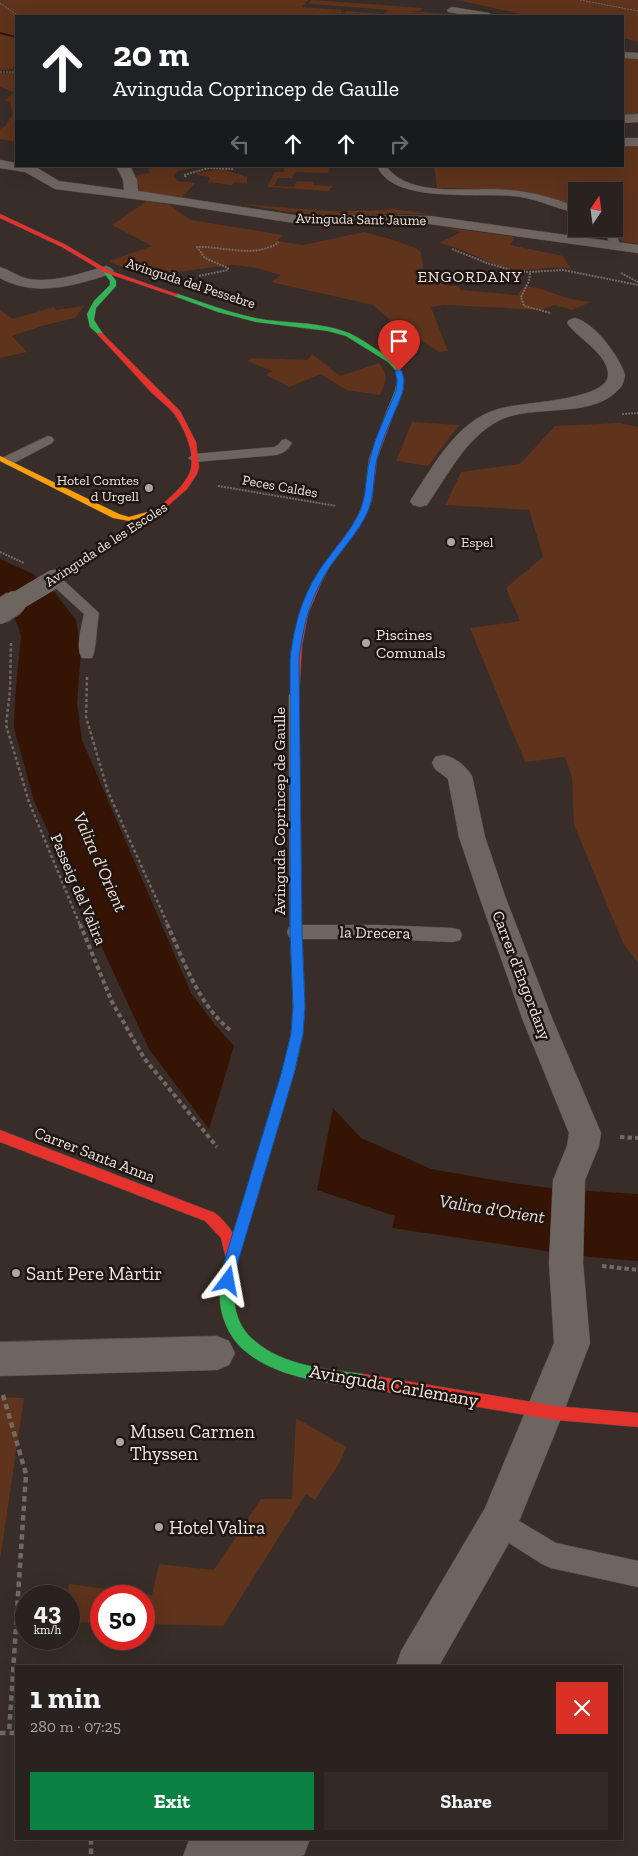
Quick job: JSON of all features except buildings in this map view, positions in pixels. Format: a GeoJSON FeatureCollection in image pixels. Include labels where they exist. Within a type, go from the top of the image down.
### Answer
{"type":"FeatureCollection","features":[{"type":"Feature","properties":{"kind":"main road","name":"Avinguda del Pessebre"},"geometry":{"type":"LineString","coordinates":[[0,216],[64,246],[106,271],[246,318],[339,332],[356,339],[390,361],[399,371],[401,380],[400,391],[374,459],[370,492]]}},
{"type":"Feature","properties":{"kind":"main road"},"geometry":{"type":"LineString","coordinates":[[106,271],[114,282],[106,294]]}},
{"type":"Feature","properties":{"kind":"main road"},"geometry":{"type":"LineString","coordinates":[[106,294],[125,288],[152,287]]}},
{"type":"Feature","properties":{"kind":"main road","name":"Avinguda de les Escoles"},"geometry":{"type":"LineString","coordinates":[[54,579],[160,510],[177,496],[189,482],[193,473],[194,458],[185,426],[178,413],[92,326],[89,316],[94,304],[106,294]]}},
{"type":"Feature","properties":{"kind":"main road"},"geometry":{"type":"LineString","coordinates":[[4,460],[116,516],[129,519],[160,510]]}},
{"type":"Feature","properties":{"kind":"main road","name":"Avinguda Coprincep de Gaulle"},"geometry":{"type":"LineString","coordinates":[[258,1175],[288,1074],[297,1034],[299,1006],[296,932],[294,658],[300,622],[312,593],[326,568],[357,524],[364,511],[370,492]]}},
{"type":"Feature","properties":{"kind":"main road","name":"Carrer Santa Anna"},"geometry":{"type":"LineString","coordinates":[[0,1136],[210,1217],[223,1227],[229,1238],[232,1259]]}},
{"type":"Feature","properties":{"kind":"main road"},"geometry":{"type":"LineString","coordinates":[[236,1204],[250,1189],[258,1175]]}},
{"type":"Feature","properties":{"kind":"main road"},"geometry":{"type":"LineString","coordinates":[[232,1259],[258,1175]]}},
{"type":"Feature","properties":{"kind":"main road","name":"Carrer Santa Anna"},"geometry":{"type":"LineString","coordinates":[[179,1204],[209,1210],[222,1209]]}},
{"type":"Feature","properties":{"kind":"main road","name":"Avinguda Carlemany"},"geometry":{"type":"LineString","coordinates":[[232,1259],[226,1307],[233,1326],[258,1353],[281,1364],[538,1428],[638,1420]]}},
{"type":"Feature","properties":{"kind":"street"},"geometry":{"type":"LineString","coordinates":[[452,10],[482,15]]}},
{"type":"Feature","properties":{"kind":"street"},"geometry":{"type":"LineString","coordinates":[[624,119],[638,118]]}},
{"type":"Feature","properties":{"kind":"street"},"geometry":{"type":"LineString","coordinates":[[624,142],[638,142]]}},
{"type":"Feature","properties":{"kind":"street","name":"Avinguda Sant Jaume"},"geometry":{"type":"LineString","coordinates":[[0,164],[15,167]]}},
{"type":"Feature","properties":{"kind":"street","name":"Avinguda Sant Jaume"},"geometry":{"type":"LineString","coordinates":[[17,167],[29,169],[56,186],[130,194],[294,219],[430,220],[638,249]]}},
{"type":"Feature","properties":{"kind":"street"},"geometry":{"type":"LineString","coordinates":[[124,167],[130,175],[132,187],[130,194]]}},
{"type":"Feature","properties":{"kind":"street"},"geometry":{"type":"LineString","coordinates":[[0,272],[15,281],[41,286],[63,284],[106,271]]}},
{"type":"Feature","properties":{"kind":"street"},"geometry":{"type":"LineString","coordinates":[[420,500],[466,435],[478,425],[509,411],[581,402],[608,392],[616,381],[617,372],[596,342],[575,323]]}},
{"type":"Feature","properties":{"kind":"street","name":"Avinguda de les Escoles"},"geometry":{"type":"LineString","coordinates":[[0,612],[54,579]]}},
{"type":"Feature","properties":{"kind":"street","name":"Carrer d'Engordany"},"geometry":{"type":"LineString","coordinates":[[444,763],[460,776],[472,837],[492,896],[537,1018],[579,1115],[584,1133],[582,1146],[569,1180],[566,1254],[572,1343],[538,1428]]}},
{"type":"Feature","properties":{"kind":"street"},"geometry":{"type":"LineString","coordinates":[[1,1375],[216,1354]]}},
{"type":"Feature","properties":{"kind":"street"},"geometry":{"type":"LineString","coordinates":[[417,1665],[466,1582],[498,1522],[538,1428]]}},
{"type":"Feature","properties":{"kind":"street"},"geometry":{"type":"LineString","coordinates":[[205,1856],[274,1844],[285,1840]]}},
{"type":"Feature","properties":{"kind":"lane"},"geometry":{"type":"LineString","coordinates":[[381,167],[382,170],[406,185],[421,189],[527,195],[568,208]]}},
{"type":"Feature","properties":{"kind":"lane"},"geometry":{"type":"LineString","coordinates":[[613,238],[615,245]]}},
{"type":"Feature","properties":{"kind":"lane"},"geometry":{"type":"LineString","coordinates":[[4,460],[48,440]]}},
{"type":"Feature","properties":{"kind":"lane"},"geometry":{"type":"LineString","coordinates":[[194,458],[276,451],[283,448],[286,444]]}},
{"type":"Feature","properties":{"kind":"lane"},"geometry":{"type":"LineString","coordinates":[[54,579],[92,613],[88,632],[87,655]]}},
{"type":"Feature","properties":{"kind":"lane","name":"la Drecera"},"geometry":{"type":"LineString","coordinates":[[296,932],[378,932],[453,935]]}},
{"type":"Feature","properties":{"kind":"lane"},"geometry":{"type":"LineString","coordinates":[[498,1522],[551,1555],[638,1574]]}},
{"type":"Feature","properties":{"kind":"path"},"geometry":{"type":"LineString","coordinates":[[580,0],[638,11]]}},
{"type":"Feature","properties":{"kind":"path"},"geometry":{"type":"LineString","coordinates":[[0,3],[18,15]]}},
{"type":"Feature","properties":{"kind":"path"},"geometry":{"type":"LineString","coordinates":[[0,72],[15,72]]}},
{"type":"Feature","properties":{"kind":"path"},"geometry":{"type":"LineString","coordinates":[[194,276],[228,270],[228,268],[204,258],[199,254],[197,247],[266,249],[277,244],[281,237]]}},
{"type":"Feature","properties":{"kind":"path"},"geometry":{"type":"LineString","coordinates":[[452,249],[513,271],[530,273],[553,269],[562,270],[638,285]]}},
{"type":"Feature","properties":{"kind":"path"},"geometry":{"type":"LineString","coordinates":[[530,273],[527,286],[521,297],[524,306],[555,313],[575,323]]}},
{"type":"Feature","properties":{"kind":"path","name":"Peces Caldes"},"geometry":{"type":"LineString","coordinates":[[217,486],[339,506]]}},
{"type":"Feature","properties":{"kind":"path"},"geometry":{"type":"LineString","coordinates":[[0,552],[27,564]]}},
{"type":"Feature","properties":{"kind":"path","name":"Passeig del Valira"},"geometry":{"type":"LineString","coordinates":[[11,636],[10,691],[6,725],[28,802],[112,1002],[144,1058],[217,1147]]}},
{"type":"Feature","properties":{"kind":"path"},"geometry":{"type":"LineString","coordinates":[[87,655],[86,717],[108,792],[198,992],[219,1021],[230,1030]]}},
{"type":"Feature","properties":{"kind":"path"},"geometry":{"type":"LineString","coordinates":[[1,1375],[26,1474],[9,1733]]}},
{"type":"Feature","properties":{"kind":"path"},"geometry":{"type":"LineString","coordinates":[[0,1733],[15,1733]]}},
{"type":"Feature","properties":{"kind":"path"},"geometry":{"type":"LineString","coordinates":[[91,1840],[92,1856]]}},
{"type":"Feature","properties":{"kind":"shaded area"},"geometry":{"type":"Polygon","coordinates":[[[0,0],[308,0],[302,7],[342,10],[340,15],[15,15],[15,69],[0,70],[0,0]]]}},
{"type":"Feature","properties":{"kind":"shaded area"},"geometry":{"type":"Polygon","coordinates":[[[311,0],[422,8],[420,11],[410,11],[462,15],[342,15],[346,11],[384,14],[388,10],[309,3],[311,0]]]}},
{"type":"Feature","properties":{"kind":"shaded area"},"geometry":{"type":"Polygon","coordinates":[[[457,0],[638,0],[638,42],[624,38],[624,15],[524,15],[457,0]]]}},
{"type":"Feature","properties":{"kind":"shaded area"},"geometry":{"type":"Polygon","coordinates":[[[624,58],[638,59],[638,112],[624,115],[624,58]]]}},
{"type":"Feature","properties":{"kind":"shaded area"},"geometry":{"type":"Polygon","coordinates":[[[0,73],[15,73],[15,142],[0,139],[0,129],[5,126],[13,114],[10,102],[4,101],[14,92],[0,87],[0,73]]]}},
{"type":"Feature","properties":{"kind":"shaded area"},"geometry":{"type":"Polygon","coordinates":[[[624,145],[638,146],[638,244],[621,241],[619,238],[623,237],[623,182],[568,182],[568,205],[512,190],[437,188],[434,167],[624,167],[624,145]]]}},
{"type":"Feature","properties":{"kind":"shaded area"},"geometry":{"type":"Polygon","coordinates":[[[157,167],[199,167],[178,171],[174,175],[177,181],[195,183],[182,197],[140,192],[136,175],[150,173],[148,169],[157,167]]]}},
{"type":"Feature","properties":{"kind":"shaded area"},"geometry":{"type":"Polygon","coordinates":[[[284,167],[329,167],[328,173],[295,172],[292,178],[278,178],[274,186],[294,187],[297,181],[314,182],[313,185],[332,186],[329,191],[267,187],[275,172],[284,172],[284,167]]]}},
{"type":"Feature","properties":{"kind":"shaded area"},"geometry":{"type":"Polygon","coordinates":[[[222,169],[247,177],[247,183],[235,182],[231,185],[208,182],[210,177],[197,175],[197,173],[222,169]]]}},
{"type":"Feature","properties":{"kind":"shaded area"},"geometry":{"type":"Polygon","coordinates":[[[147,201],[168,204],[191,220],[283,235],[277,241],[303,245],[364,232],[390,239],[416,248],[421,252],[425,283],[448,283],[449,286],[459,286],[460,290],[518,295],[524,286],[535,287],[570,299],[591,302],[572,310],[554,305],[542,310],[444,305],[431,307],[448,351],[439,352],[390,320],[373,305],[271,282],[281,275],[252,267],[232,265],[168,273],[131,271],[109,261],[152,246],[112,225],[147,201]]]}},
{"type":"Feature","properties":{"kind":"shaded area"},"geometry":{"type":"Polygon","coordinates":[[[243,204],[327,211],[393,209],[437,215],[320,215],[243,204]]]}},
{"type":"Feature","properties":{"kind":"shaded area"},"geometry":{"type":"Polygon","coordinates":[[[442,227],[515,237],[510,245],[563,256],[571,269],[514,270],[506,268],[439,243],[461,232],[442,227]]]}},
{"type":"Feature","properties":{"kind":"shaded area"},"geometry":{"type":"Polygon","coordinates":[[[84,306],[75,318],[12,336],[27,352],[0,358],[0,310],[13,319],[54,307],[56,310],[84,306]]]}},
{"type":"Feature","properties":{"kind":"shaded area"},"geometry":{"type":"Polygon","coordinates":[[[312,354],[340,376],[379,363],[386,379],[380,395],[346,390],[321,374],[289,387],[266,375],[272,371],[247,361],[252,358],[308,360],[312,354]]]}},
{"type":"Feature","properties":{"kind":"shaded area"},"geometry":{"type":"Polygon","coordinates":[[[412,422],[459,425],[428,466],[396,461],[412,422]]]}},
{"type":"Feature","properties":{"kind":"shaded area"},"geometry":{"type":"Polygon","coordinates":[[[620,423],[638,427],[638,963],[623,943],[574,825],[572,778],[565,757],[525,762],[470,628],[520,621],[506,588],[543,557],[529,510],[445,505],[461,472],[520,464],[555,426],[620,423]]]}},
{"type":"Feature","properties":{"kind":"shaded area"},"geometry":{"type":"Polygon","coordinates":[[[0,1397],[24,1398],[0,1560],[0,1397]]]}},
{"type":"Feature","properties":{"kind":"shaded area"},"geometry":{"type":"Polygon","coordinates":[[[296,1418],[346,1447],[340,1462],[315,1500],[306,1494],[223,1626],[155,1624],[154,1585],[159,1564],[214,1570],[261,1499],[292,1499],[296,1418]]]}},
{"type":"Feature","properties":{"kind":"shaded area"},"geometry":{"type":"Polygon","coordinates":[[[80,1585],[90,1587],[90,1623],[80,1622],[80,1585]]]}},
{"type":"Feature","properties":{"kind":"water","name":"Valira d'Orient"},"geometry":{"type":"Polygon","coordinates":[[[0,559],[33,574],[55,593],[76,620],[81,652],[77,703],[82,740],[191,993],[215,1025],[234,1046],[209,1129],[149,1049],[34,801],[14,728],[21,636],[17,623],[0,601],[0,559]]]}},
{"type":"Feature","properties":{"kind":"water","name":"Valira d'Orient"},"geometry":{"type":"Polygon","coordinates":[[[333,1108],[361,1138],[431,1169],[556,1189],[638,1194],[638,1261],[580,1256],[392,1228],[395,1216],[317,1190],[333,1108]]]}},
{"type":"Feature","properties":{"kind":"waterway"},"geometry":{"type":"LineString","coordinates":[[0,33],[15,37]]}},
{"type":"Feature","properties":{"kind":"traffic: fast"},"geometry":{"type":"LineString","coordinates":[[100,334],[94,327],[90,314],[96,303],[113,286],[113,281],[106,271]]}},
{"type":"Feature","properties":{"kind":"traffic: fast"},"geometry":{"type":"LineString","coordinates":[[176,295],[220,311],[256,320],[329,329],[348,335],[390,361],[399,371],[401,380],[399,391],[390,413]]}},
{"type":"Feature","properties":{"kind":"traffic: fast"},"geometry":{"type":"LineString","coordinates":[[289,1070],[232,1259],[227,1292],[229,1312],[236,1331],[248,1345],[264,1357],[303,1371],[363,1381]]}},
{"type":"Feature","properties":{"kind":"traffic: slow"},"geometry":{"type":"LineString","coordinates":[[0,458],[116,516],[129,519],[151,513]]}},
{"type":"Feature","properties":{"kind":"traffic: slow"},"geometry":{"type":"LineString","coordinates":[[289,1070],[297,1034],[299,1006],[296,932],[294,695]]}},
{"type":"Feature","properties":{"kind":"traffic: jam"},"geometry":{"type":"LineString","coordinates":[[0,216],[64,246],[106,271],[176,295]]}},
{"type":"Feature","properties":{"kind":"traffic: jam"},"geometry":{"type":"LineString","coordinates":[[54,579],[109,546],[170,502],[184,487],[193,474],[195,467],[192,442],[177,413],[100,334]]}},
{"type":"Feature","properties":{"kind":"traffic: jam"},"geometry":{"type":"LineString","coordinates":[[294,695],[297,645],[309,599],[325,568],[356,526],[364,511],[368,499],[373,459],[390,413]]}},
{"type":"Feature","properties":{"kind":"traffic: jam"},"geometry":{"type":"LineString","coordinates":[[0,1136],[210,1217],[221,1226],[227,1235],[232,1259]]}},
{"type":"Feature","properties":{"kind":"traffic: jam"},"geometry":{"type":"LineString","coordinates":[[363,1381],[556,1413],[638,1420]]}},
{"type":"Feature","properties":{"kind":"place","name":"Hotel Comtes d Urgell"},"geometry":{"type":"Point","coordinates":[149,488]}},
{"type":"Feature","properties":{"kind":"place","name":"Espel"},"geometry":{"type":"Point","coordinates":[451,542]}},
{"type":"Feature","properties":{"kind":"place","name":"Piscines Comunals"},"geometry":{"type":"Point","coordinates":[366,643]}},
{"type":"Feature","properties":{"kind":"place","name":"Sant Pere Màrtir"},"geometry":{"type":"Point","coordinates":[16,1273]}},
{"type":"Feature","properties":{"kind":"place","name":"Museu Carmen Thyssen"},"geometry":{"type":"Point","coordinates":[120,1442]}},
{"type":"Feature","properties":{"kind":"place","name":"Hotel Valira"},"geometry":{"type":"Point","coordinates":[159,1527]}},
{"type":"Feature","properties":{"kind":"district","name":"ENGORDANY"},"geometry":{"type":"Point","coordinates":[470,276]}},
{"type":"Feature","properties":{"kind":"route"},"geometry":{"type":"LineString","coordinates":[[228,1281],[232,1259],[288,1074],[297,1034],[299,1006],[296,932],[294,658],[300,622],[312,593],[326,568],[364,511],[370,492],[374,459],[400,391],[401,380],[399,371]]}}]}
